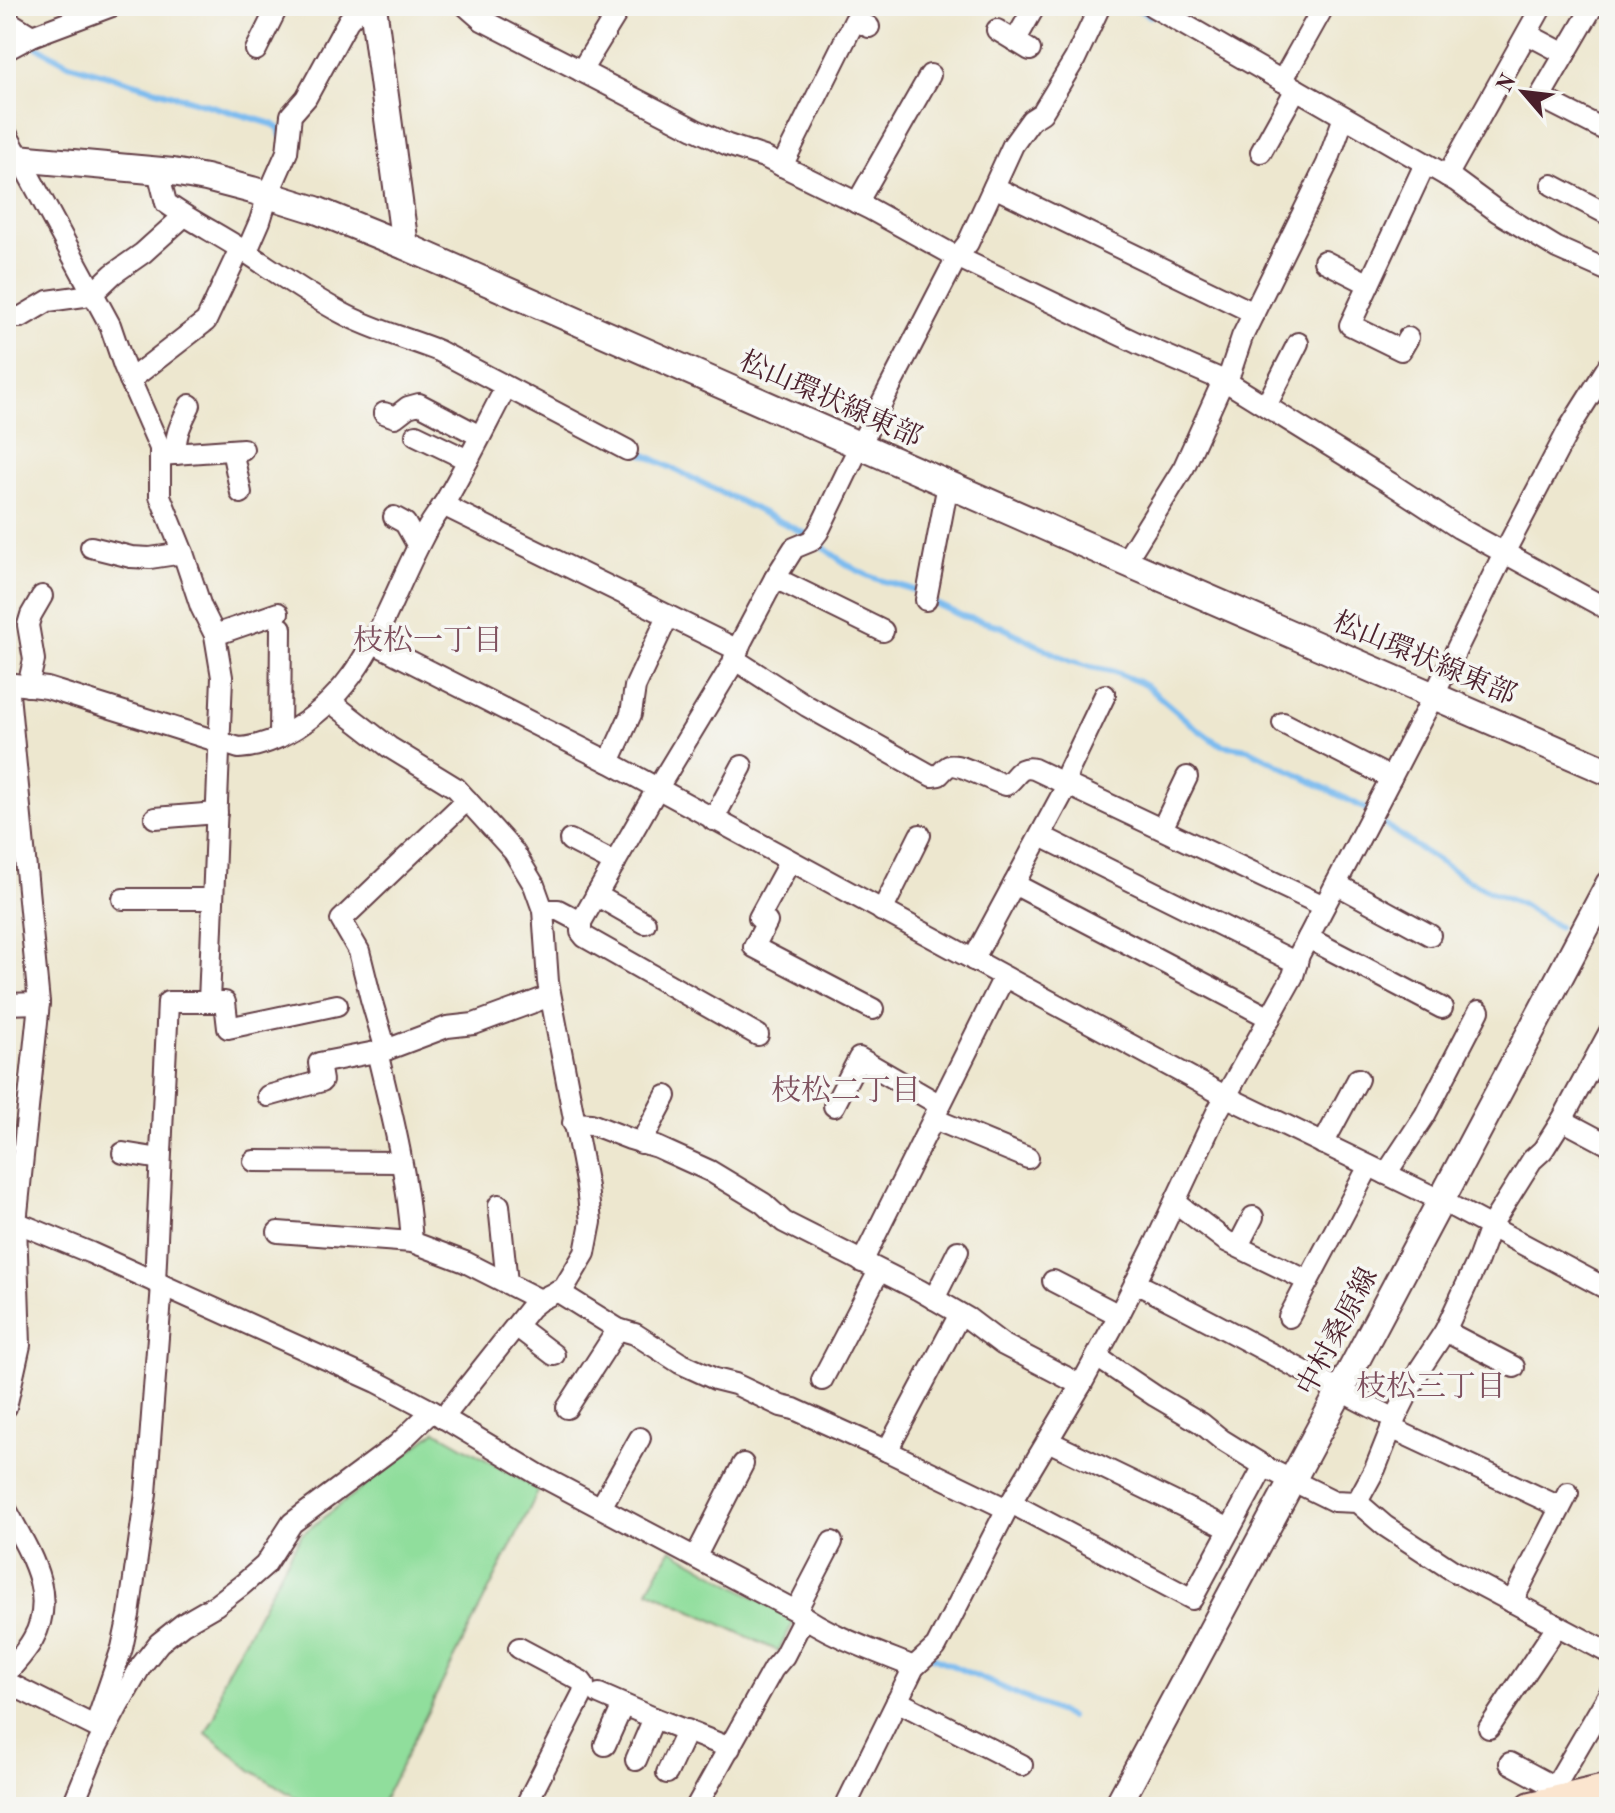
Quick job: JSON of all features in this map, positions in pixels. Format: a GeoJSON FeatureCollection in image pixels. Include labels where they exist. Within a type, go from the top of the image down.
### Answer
{"type":"FeatureCollection","features":[{"type":"Feature","properties":{"kind":"main road"},"geometry":{"type":"LineString","coordinates":[[1543,1801],[1609,1789]]}},
{"type":"Feature","properties":{"kind":"street"},"geometry":{"type":"LineString","coordinates":[[6,50],[32,36],[112,6]]}},
{"type":"Feature","properties":{"kind":"street"},"geometry":{"type":"LineString","coordinates":[[256,50],[278,6]]}},
{"type":"Feature","properties":{"kind":"street"},"geometry":{"type":"LineString","coordinates":[[130,380],[206,321],[237,255],[250,244],[260,221],[287,152],[291,115],[306,98],[348,21],[357,11],[373,6],[405,246]]}},
{"type":"Feature","properties":{"kind":"street"},"geometry":{"type":"LineString","coordinates":[[466,6],[482,20],[728,145],[764,157],[957,257],[1225,382],[1459,528],[1609,610]]}},
{"type":"Feature","properties":{"kind":"street"},"geometry":{"type":"LineString","coordinates":[[581,71],[621,6]]}},
{"type":"Feature","properties":{"kind":"street"},"geometry":{"type":"LineString","coordinates":[[997,30],[1023,45],[1035,6]]}},
{"type":"Feature","properties":{"kind":"street"},"geometry":{"type":"LineString","coordinates":[[758,1035],[585,937],[581,932],[581,922],[736,654],[775,578],[794,548],[811,541],[818,532],[957,257],[968,243],[1013,145],[1031,120],[1042,113],[1075,59],[1100,6]]}},
{"type":"Feature","properties":{"kind":"street"},"geometry":{"type":"LineString","coordinates":[[1152,6],[1447,176],[1557,248],[1609,271]]}},
{"type":"Feature","properties":{"kind":"street"},"geometry":{"type":"LineString","coordinates":[[1261,152],[1324,6]]}},
{"type":"Feature","properties":{"kind":"street"},"geometry":{"type":"LineString","coordinates":[[1447,176],[1542,6]]}},
{"type":"Feature","properties":{"kind":"street"},"geometry":{"type":"LineString","coordinates":[[1593,6],[1540,97],[1609,132]]}},
{"type":"Feature","properties":{"kind":"street"},"geometry":{"type":"LineString","coordinates":[[6,20],[32,36]]}},
{"type":"Feature","properties":{"kind":"street"},"geometry":{"type":"LineString","coordinates":[[782,166],[855,20],[869,27]]}},
{"type":"Feature","properties":{"kind":"street"},"geometry":{"type":"LineString","coordinates":[[1527,34],[1565,54]]}},
{"type":"Feature","properties":{"kind":"street"},"geometry":{"type":"LineString","coordinates":[[857,203],[930,75]]}},
{"type":"Feature","properties":{"kind":"street"},"geometry":{"type":"LineString","coordinates":[[1125,562],[1184,467],[1225,382],[1242,337],[1327,164],[1344,117]]}},
{"type":"Feature","properties":{"kind":"street"},"geometry":{"type":"LineString","coordinates":[[6,133],[13,158],[110,325],[160,448],[168,454],[238,449],[241,493]]}},
{"type":"Feature","properties":{"kind":"street","name":"松山環状線東部"},"geometry":{"type":"LineString","coordinates":[[13,158],[206,178],[316,210],[405,246],[1609,772]]}},
{"type":"Feature","properties":{"kind":"street"},"geometry":{"type":"LineString","coordinates":[[1408,338],[1401,350],[1350,325],[1425,164]]}},
{"type":"Feature","properties":{"kind":"street"},"geometry":{"type":"LineString","coordinates":[[158,171],[166,203],[342,314],[389,335],[439,351],[627,450]]}},
{"type":"Feature","properties":{"kind":"street"},"geometry":{"type":"LineString","coordinates":[[1552,185],[1606,207]]}},
{"type":"Feature","properties":{"kind":"street"},"geometry":{"type":"LineString","coordinates":[[994,187],[1254,313]]}},
{"type":"Feature","properties":{"kind":"street"},"geometry":{"type":"LineString","coordinates":[[6,317],[21,317],[48,301],[93,293],[184,216]]}},
{"type":"Feature","properties":{"kind":"street"},"geometry":{"type":"LineString","coordinates":[[1324,261],[1369,284]]}},
{"type":"Feature","properties":{"kind":"street"},"geometry":{"type":"LineString","coordinates":[[1266,406],[1298,343]]}},
{"type":"Feature","properties":{"kind":"street"},"geometry":{"type":"LineString","coordinates":[[845,1807],[914,1667],[936,1647],[1009,1506],[1097,1357],[1225,1096],[1293,976],[1308,938],[1504,553],[1570,427],[1609,365]]}},
{"type":"Feature","properties":{"kind":"street"},"geometry":{"type":"LineString","coordinates":[[14,684],[47,688],[239,748],[254,747],[280,737],[331,702],[352,677],[433,517],[443,505],[506,387]]}},
{"type":"Feature","properties":{"kind":"street"},"geometry":{"type":"LineString","coordinates":[[384,413],[395,417],[408,407],[419,404],[480,436]]}},
{"type":"Feature","properties":{"kind":"street"},"geometry":{"type":"LineString","coordinates":[[190,405],[168,454],[160,496],[201,607],[215,635],[222,677],[209,1002]]}},
{"type":"Feature","properties":{"kind":"street"},"geometry":{"type":"LineString","coordinates":[[416,435],[468,460]]}},
{"type":"Feature","properties":{"kind":"street"},"geometry":{"type":"LineString","coordinates":[[926,600],[948,484]]}},
{"type":"Feature","properties":{"kind":"street"},"geometry":{"type":"LineString","coordinates":[[443,505],[668,616],[736,654],[807,706],[932,776],[953,765],[1006,785],[1020,769],[1026,767],[1324,906]]}},
{"type":"Feature","properties":{"kind":"street"},"geometry":{"type":"LineString","coordinates":[[394,517],[405,523],[418,546]]}},
{"type":"Feature","properties":{"kind":"street"},"geometry":{"type":"LineString","coordinates":[[91,547],[131,557],[150,558],[183,553]]}},
{"type":"Feature","properties":{"kind":"street"},"geometry":{"type":"LineString","coordinates":[[775,578],[883,631]]}},
{"type":"Feature","properties":{"kind":"street"},"geometry":{"type":"LineString","coordinates":[[6,1407],[20,1345],[11,1221],[39,1003],[14,684],[34,660],[28,625],[42,596]]}},
{"type":"Feature","properties":{"kind":"street"},"geometry":{"type":"LineString","coordinates":[[609,762],[631,714],[635,687],[668,616]]}},
{"type":"Feature","properties":{"kind":"street"},"geometry":{"type":"LineString","coordinates":[[215,635],[279,621],[280,737]]}},
{"type":"Feature","properties":{"kind":"street"},"geometry":{"type":"LineString","coordinates":[[372,642],[609,762],[1225,1096],[1442,1201],[1609,1290]]}},
{"type":"Feature","properties":{"kind":"street"},"geometry":{"type":"LineString","coordinates":[[973,960],[1063,793],[1068,772],[1105,695]]}},
{"type":"Feature","properties":{"kind":"street"},"geometry":{"type":"LineString","coordinates":[[72,1807],[101,1730],[159,1643],[183,1624],[216,1605],[265,1565],[292,1523],[438,1414],[530,1308],[564,1288],[585,1253],[591,1222],[587,1187],[550,996],[543,910],[534,885],[514,852],[456,788],[389,747],[331,702]]}},
{"type":"Feature","properties":{"kind":"street"},"geometry":{"type":"LineString","coordinates":[[1283,723],[1391,778]]}},
{"type":"Feature","properties":{"kind":"street"},"geometry":{"type":"LineString","coordinates":[[713,820],[742,766]]}},
{"type":"Feature","properties":{"kind":"street"},"geometry":{"type":"LineString","coordinates":[[1162,829],[1187,777]]}},
{"type":"Feature","properties":{"kind":"street"},"geometry":{"type":"LineString","coordinates":[[412,1242],[396,1131],[359,951],[341,920],[467,800]]}},
{"type":"Feature","properties":{"kind":"street"},"geometry":{"type":"LineString","coordinates":[[155,818],[217,813]]}},
{"type":"Feature","properties":{"kind":"street"},"geometry":{"type":"LineString","coordinates":[[882,911],[920,835]]}},
{"type":"Feature","properties":{"kind":"street"},"geometry":{"type":"LineString","coordinates":[[1041,836],[1297,963]]}},
{"type":"Feature","properties":{"kind":"street"},"geometry":{"type":"LineString","coordinates":[[570,840],[615,863]]}},
{"type":"Feature","properties":{"kind":"street"},"geometry":{"type":"LineString","coordinates":[[790,861],[759,918],[767,922],[754,947],[873,1009]]}},
{"type":"Feature","properties":{"kind":"street"},"geometry":{"type":"LineString","coordinates":[[1014,884],[1270,1018]]}},
{"type":"Feature","properties":{"kind":"street"},"geometry":{"type":"LineString","coordinates":[[1336,884],[1430,935]]}},
{"type":"Feature","properties":{"kind":"street","name":"中村桑原線"},"geometry":{"type":"LineString","coordinates":[[1117,1807],[1609,884]]}},
{"type":"Feature","properties":{"kind":"street"},"geometry":{"type":"LineString","coordinates":[[596,895],[645,923]]}},
{"type":"Feature","properties":{"kind":"street"},"geometry":{"type":"LineString","coordinates":[[123,899],[213,899]]}},
{"type":"Feature","properties":{"kind":"street"},"geometry":{"type":"LineString","coordinates":[[543,910],[558,910],[581,922]]}},
{"type":"Feature","properties":{"kind":"street"},"geometry":{"type":"LineString","coordinates":[[1308,938],[1442,1008]]}},
{"type":"Feature","properties":{"kind":"street"},"geometry":{"type":"LineString","coordinates":[[822,1380],[937,1112],[1004,977]]}},
{"type":"Feature","properties":{"kind":"street"},"geometry":{"type":"LineString","coordinates":[[268,1096],[322,1081],[319,1063],[381,1051],[447,1027],[474,1024],[550,996]]}},
{"type":"Feature","properties":{"kind":"street"},"geometry":{"type":"LineString","coordinates":[[101,1730],[98,1718],[122,1648],[129,1615],[146,1493],[159,1283],[160,1159],[168,1002],[225,1002],[228,1028],[337,1005]]}},
{"type":"Feature","properties":{"kind":"street"},"geometry":{"type":"LineString","coordinates":[[6,1004],[39,1003]]}},
{"type":"Feature","properties":{"kind":"street"},"geometry":{"type":"LineString","coordinates":[[1289,1317],[1377,1170],[1425,1115],[1479,1011]]}},
{"type":"Feature","properties":{"kind":"street"},"geometry":{"type":"LineString","coordinates":[[1357,1502],[1420,1369],[1445,1331],[1490,1227],[1532,1160],[1543,1150],[1562,1120],[1609,1033]]}},
{"type":"Feature","properties":{"kind":"street"},"geometry":{"type":"LineString","coordinates":[[834,1106],[859,1058],[937,1112],[1028,1158]]}},
{"type":"Feature","properties":{"kind":"street"},"geometry":{"type":"LineString","coordinates":[[1323,1144],[1358,1079]]}},
{"type":"Feature","properties":{"kind":"street"},"geometry":{"type":"LineString","coordinates":[[641,1143],[666,1096]]}},
{"type":"Feature","properties":{"kind":"street"},"geometry":{"type":"LineString","coordinates":[[1562,1120],[1609,1145]]}},
{"type":"Feature","properties":{"kind":"street"},"geometry":{"type":"LineString","coordinates":[[573,1123],[591,1124],[657,1147],[710,1171],[763,1203],[784,1222],[934,1299],[1002,1344],[1081,1385]]}},
{"type":"Feature","properties":{"kind":"street"},"geometry":{"type":"LineString","coordinates":[[123,1153],[160,1159]]}},
{"type":"Feature","properties":{"kind":"street"},"geometry":{"type":"LineString","coordinates":[[254,1161],[401,1162]]}},
{"type":"Feature","properties":{"kind":"street"},"geometry":{"type":"LineString","coordinates":[[1175,1202],[1226,1241],[1308,1281]]}},
{"type":"Feature","properties":{"kind":"street"},"geometry":{"type":"LineString","coordinates":[[499,1205],[507,1283]]}},
{"type":"Feature","properties":{"kind":"street"},"geometry":{"type":"LineString","coordinates":[[1238,1246],[1253,1217]]}},
{"type":"Feature","properties":{"kind":"street"},"geometry":{"type":"LineString","coordinates":[[11,1221],[159,1283],[377,1382],[438,1414],[539,1475],[847,1639],[914,1667]]}},
{"type":"Feature","properties":{"kind":"street"},"geometry":{"type":"LineString","coordinates":[[278,1232],[412,1242],[465,1262],[507,1283],[549,1295],[618,1329],[635,1334],[680,1363],[794,1409],[1009,1506],[1192,1599],[1264,1466]]}},
{"type":"Feature","properties":{"kind":"street"},"geometry":{"type":"LineString","coordinates":[[934,1299],[958,1251]]}},
{"type":"Feature","properties":{"kind":"street"},"geometry":{"type":"LineString","coordinates":[[1053,1281],[1119,1315]]}},
{"type":"Feature","properties":{"kind":"street"},"geometry":{"type":"LineString","coordinates":[[1135,1283],[1196,1312],[1393,1423],[1564,1500],[1512,1602]]}},
{"type":"Feature","properties":{"kind":"street"},"geometry":{"type":"LineString","coordinates":[[887,1451],[960,1314]]}},
{"type":"Feature","properties":{"kind":"street"},"geometry":{"type":"LineString","coordinates":[[516,1326],[554,1355]]}},
{"type":"Feature","properties":{"kind":"street"},"geometry":{"type":"LineString","coordinates":[[567,1408],[618,1329]]}},
{"type":"Feature","properties":{"kind":"street"},"geometry":{"type":"LineString","coordinates":[[1445,1331],[1514,1367]]}},
{"type":"Feature","properties":{"kind":"street"},"geometry":{"type":"LineString","coordinates":[[1097,1357],[1264,1466],[1334,1501],[1357,1502],[1385,1526],[1452,1570],[1609,1653]]}},
{"type":"Feature","properties":{"kind":"street"},"geometry":{"type":"LineString","coordinates":[[601,1507],[640,1438]]}},
{"type":"Feature","properties":{"kind":"street"},"geometry":{"type":"LineString","coordinates":[[1048,1441],[1230,1529]]}},
{"type":"Feature","properties":{"kind":"street"},"geometry":{"type":"LineString","coordinates":[[696,1556],[743,1464]]}},
{"type":"Feature","properties":{"kind":"street"},"geometry":{"type":"LineString","coordinates":[[6,1509],[34,1561],[43,1594],[40,1622],[34,1638],[6,1674]]}},
{"type":"Feature","properties":{"kind":"street"},"geometry":{"type":"LineString","coordinates":[[696,1807],[773,1669],[784,1656],[832,1542]]}},
{"type":"Feature","properties":{"kind":"street"},"geometry":{"type":"LineString","coordinates":[[1489,1728],[1557,1626]]}},
{"type":"Feature","properties":{"kind":"street"},"geometry":{"type":"LineString","coordinates":[[519,1648],[584,1685],[583,1693],[528,1801],[528,1807]]}},
{"type":"Feature","properties":{"kind":"street"},"geometry":{"type":"LineString","coordinates":[[6,1682],[101,1730]]}},
{"type":"Feature","properties":{"kind":"street"},"geometry":{"type":"LineString","coordinates":[[599,1694],[730,1748]]}},
{"type":"Feature","properties":{"kind":"street"},"geometry":{"type":"LineString","coordinates":[[1510,1763],[1543,1801],[1609,1694]]}},
{"type":"Feature","properties":{"kind":"street"},"geometry":{"type":"LineString","coordinates":[[897,1701],[1022,1765]]}},
{"type":"Feature","properties":{"kind":"street"},"geometry":{"type":"LineString","coordinates":[[605,1745],[623,1705]]}},
{"type":"Feature","properties":{"kind":"street"},"geometry":{"type":"LineString","coordinates":[[636,1760],[654,1718]]}},
{"type":"Feature","properties":{"kind":"street"},"geometry":{"type":"LineString","coordinates":[[667,1773],[687,1730]]}},
{"type":"Feature","properties":{"kind":"green space"},"geometry":{"type":"Polygon","coordinates":[[[436,1431],[539,1490],[380,1807],[311,1807],[251,1770],[206,1733],[216,1714],[223,1679],[301,1535],[436,1431]]]}},
{"type":"Feature","properties":{"kind":"green space"},"geometry":{"type":"Polygon","coordinates":[[[671,1549],[795,1620],[778,1651],[648,1590],[671,1549]]]}},
{"type":"Feature","properties":{"kind":"waterway"},"geometry":{"type":"LineString","coordinates":[[1132,6],[1150,16]]}},
{"type":"Feature","properties":{"kind":"waterway"},"geometry":{"type":"LineString","coordinates":[[37,47],[69,64],[272,124],[279,128],[281,136]]}},
{"type":"Feature","properties":{"kind":"waterway"},"geometry":{"type":"LineString","coordinates":[[631,448],[808,535]]}},
{"type":"Feature","properties":{"kind":"waterway"},"geometry":{"type":"LineString","coordinates":[[820,545],[862,573],[918,592]]}},
{"type":"Feature","properties":{"kind":"waterway"},"geometry":{"type":"LineString","coordinates":[[936,604],[962,616],[1000,626],[1071,661],[1112,671],[1139,682],[1211,739],[1222,745],[1248,749],[1366,809]]}},
{"type":"Feature","properties":{"kind":"waterway"},"geometry":{"type":"LineString","coordinates":[[1378,820],[1470,881],[1523,905],[1558,927]]}},
{"type":"Feature","properties":{"kind":"waterway"},"geometry":{"type":"LineString","coordinates":[[1605,955],[1609,958]]}},
{"type":"Feature","properties":{"kind":"waterway"},"geometry":{"type":"LineString","coordinates":[[933,1657],[1069,1717]]}},
{"type":"Feature","properties":{"kind":"district","name":"枝松一丁目"},"geometry":{"type":"Point","coordinates":[428,640]}},
{"type":"Feature","properties":{"kind":"district","name":"枝松二丁目"},"geometry":{"type":"Point","coordinates":[846,1090]}},
{"type":"Feature","properties":{"kind":"district","name":"枝松三丁目"},"geometry":{"type":"Point","coordinates":[1431,1386]}}]}
